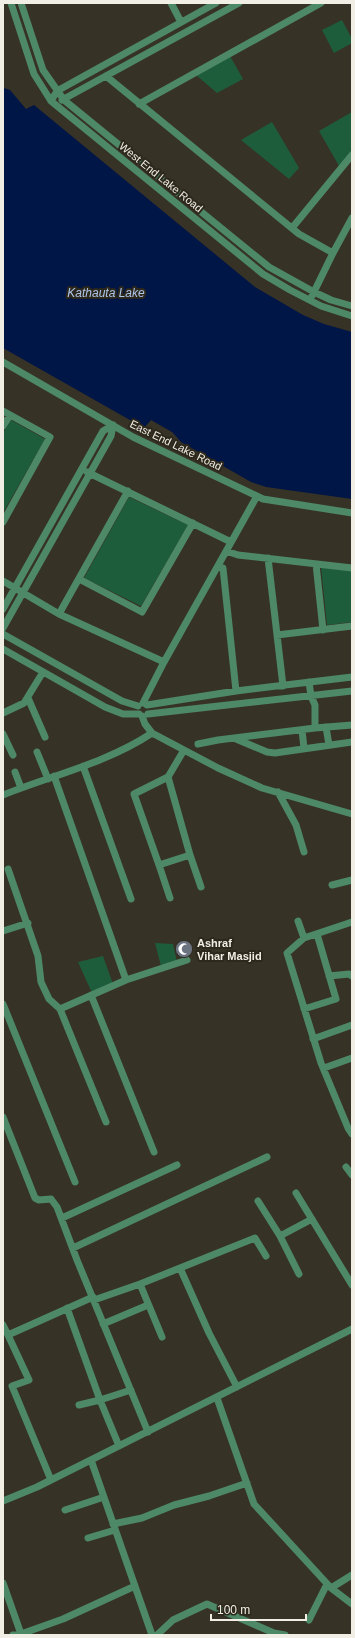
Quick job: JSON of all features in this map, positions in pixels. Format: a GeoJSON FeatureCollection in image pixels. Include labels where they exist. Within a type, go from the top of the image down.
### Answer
{"type":"FeatureCollection","features":[{"type":"Feature","properties":{"kind":"street","name":"West End Lake Road"},"geometry":{"type":"LineString","coordinates":[[11,3],[34,74],[51,101],[263,274],[321,306],[352,316]]}},
{"type":"Feature","properties":{"kind":"street","name":"West End Lake Road"},"geometry":{"type":"LineString","coordinates":[[21,3],[44,70],[64,100],[269,267],[330,300],[352,306]]}},
{"type":"Feature","properties":{"kind":"street"},"geometry":{"type":"LineString","coordinates":[[171,3],[181,22]]}},
{"type":"Feature","properties":{"kind":"street"},"geometry":{"type":"LineString","coordinates":[[51,101],[57,91],[216,3]]}},
{"type":"Feature","properties":{"kind":"street"},"geometry":{"type":"LineString","coordinates":[[51,101],[64,100],[238,3]]}},
{"type":"Feature","properties":{"kind":"street"},"geometry":{"type":"LineString","coordinates":[[139,104],[321,3]]}},
{"type":"Feature","properties":{"kind":"street"},"geometry":{"type":"LineString","coordinates":[[106,76],[299,234],[333,252]]}},
{"type":"Feature","properties":{"kind":"street"},"geometry":{"type":"LineString","coordinates":[[292,228],[352,155]]}},
{"type":"Feature","properties":{"kind":"street"},"geometry":{"type":"LineString","coordinates":[[310,300],[333,252],[352,218]]}},
{"type":"Feature","properties":{"kind":"street","name":"East End Lake Road"},"geometry":{"type":"LineString","coordinates":[[3,362],[112,425],[263,499],[352,513]]}},
{"type":"Feature","properties":{"kind":"street"},"geometry":{"type":"LineString","coordinates":[[3,426],[6,413],[50,437],[3,522]]}},
{"type":"Feature","properties":{"kind":"street"},"geometry":{"type":"LineString","coordinates":[[3,609],[103,431],[112,425]]}},
{"type":"Feature","properties":{"kind":"street"},"geometry":{"type":"LineString","coordinates":[[3,628],[111,436],[112,425]]}},
{"type":"Feature","properties":{"kind":"street"},"geometry":{"type":"LineString","coordinates":[[82,469],[231,542]]}},
{"type":"Feature","properties":{"kind":"street"},"geometry":{"type":"LineString","coordinates":[[60,614],[128,491]]}},
{"type":"Feature","properties":{"kind":"street"},"geometry":{"type":"LineString","coordinates":[[257,496],[164,662],[143,704],[137,710],[143,715],[145,724],[152,733],[218,768],[262,788],[352,814]]}},
{"type":"Feature","properties":{"kind":"street"},"geometry":{"type":"LineString","coordinates":[[78,579],[142,612],[192,523]]}},
{"type":"Feature","properties":{"kind":"street"},"geometry":{"type":"LineString","coordinates":[[226,552],[238,555],[352,568]]}},
{"type":"Feature","properties":{"kind":"street"},"geometry":{"type":"LineString","coordinates":[[268,558],[283,686]]}},
{"type":"Feature","properties":{"kind":"street"},"geometry":{"type":"LineString","coordinates":[[316,564],[324,630]]}},
{"type":"Feature","properties":{"kind":"street"},"geometry":{"type":"LineString","coordinates":[[218,566],[223,568],[236,691]]}},
{"type":"Feature","properties":{"kind":"street"},"geometry":{"type":"LineString","coordinates":[[3,581],[60,614],[164,662]]}},
{"type":"Feature","properties":{"kind":"street"},"geometry":{"type":"LineString","coordinates":[[277,635],[352,626]]}},
{"type":"Feature","properties":{"kind":"street"},"geometry":{"type":"LineString","coordinates":[[3,634],[122,701],[143,704],[352,677]]}},
{"type":"Feature","properties":{"kind":"street"},"geometry":{"type":"LineString","coordinates":[[3,649],[105,706],[123,714],[143,715],[313,698],[352,691]]}},
{"type":"Feature","properties":{"kind":"street"},"geometry":{"type":"LineString","coordinates":[[3,713],[24,703],[44,672]]}},
{"type":"Feature","properties":{"kind":"street"},"geometry":{"type":"LineString","coordinates":[[309,682],[313,698],[315,728]]}},
{"type":"Feature","properties":{"kind":"street"},"geometry":{"type":"LineString","coordinates":[[28,698],[45,737]]}},
{"type":"Feature","properties":{"kind":"street"},"geometry":{"type":"LineString","coordinates":[[143,704],[150,708],[143,715]]}},
{"type":"Feature","properties":{"kind":"street"},"geometry":{"type":"LineString","coordinates":[[198,744],[315,728],[352,725]]}},
{"type":"Feature","properties":{"kind":"street"},"geometry":{"type":"LineString","coordinates":[[326,727],[329,745]]}},
{"type":"Feature","properties":{"kind":"street"},"geometry":{"type":"LineString","coordinates":[[302,730],[304,748]]}},
{"type":"Feature","properties":{"kind":"street"},"geometry":{"type":"LineString","coordinates":[[3,795],[83,766],[134,744],[152,733]]}},
{"type":"Feature","properties":{"kind":"street"},"geometry":{"type":"LineString","coordinates":[[3,734],[13,755]]}},
{"type":"Feature","properties":{"kind":"street"},"geometry":{"type":"LineString","coordinates":[[236,739],[267,752],[275,753],[352,742]]}},
{"type":"Feature","properties":{"kind":"street"},"geometry":{"type":"LineString","coordinates":[[170,898],[134,794],[168,777],[184,750]]}},
{"type":"Feature","properties":{"kind":"street"},"geometry":{"type":"LineString","coordinates":[[37,752],[51,778],[126,980]]}},
{"type":"Feature","properties":{"kind":"street"},"geometry":{"type":"LineString","coordinates":[[83,766],[131,899]]}},
{"type":"Feature","properties":{"kind":"street"},"geometry":{"type":"LineString","coordinates":[[15,772],[21,788]]}},
{"type":"Feature","properties":{"kind":"street"},"geometry":{"type":"LineString","coordinates":[[168,777],[190,855],[201,887]]}},
{"type":"Feature","properties":{"kind":"street"},"geometry":{"type":"LineString","coordinates":[[278,792],[296,825],[304,852]]}},
{"type":"Feature","properties":{"kind":"street"},"geometry":{"type":"LineString","coordinates":[[159,865],[190,855]]}},
{"type":"Feature","properties":{"kind":"street"},"geometry":{"type":"LineString","coordinates":[[8,869],[28,923],[38,956],[41,982],[49,999],[60,1008],[106,1122]]}},
{"type":"Feature","properties":{"kind":"street"},"geometry":{"type":"LineString","coordinates":[[332,885],[352,880]]}},
{"type":"Feature","properties":{"kind":"street"},"geometry":{"type":"LineString","coordinates":[[298,921],[304,938]]}},
{"type":"Feature","properties":{"kind":"street"},"geometry":{"type":"LineString","coordinates":[[352,922],[304,938],[287,953],[313,1039],[348,1128],[352,1134]]}},
{"type":"Feature","properties":{"kind":"street"},"geometry":{"type":"LineString","coordinates":[[3,931],[28,923]]}},
{"type":"Feature","properties":{"kind":"street"},"geometry":{"type":"LineString","coordinates":[[304,1009],[336,999],[317,934]]}},
{"type":"Feature","properties":{"kind":"street"},"geometry":{"type":"LineString","coordinates":[[60,1008],[126,980],[187,960]]}},
{"type":"Feature","properties":{"kind":"street"},"geometry":{"type":"LineString","coordinates":[[329,976],[349,974],[352,976]]}},
{"type":"Feature","properties":{"kind":"street"},"geometry":{"type":"LineString","coordinates":[[91,995],[154,1152]]}},
{"type":"Feature","properties":{"kind":"street"},"geometry":{"type":"LineString","coordinates":[[3,1004],[75,1182]]}},
{"type":"Feature","properties":{"kind":"street"},"geometry":{"type":"LineString","coordinates":[[313,1039],[352,1024]]}},
{"type":"Feature","properties":{"kind":"street"},"geometry":{"type":"LineString","coordinates":[[324,1068],[352,1058]]}},
{"type":"Feature","properties":{"kind":"street"},"geometry":{"type":"LineString","coordinates":[[3,1117],[35,1198],[39,1200],[51,1199],[55,1202],[148,1432]]}},
{"type":"Feature","properties":{"kind":"street"},"geometry":{"type":"LineString","coordinates":[[73,1248],[267,1157]]}},
{"type":"Feature","properties":{"kind":"street"},"geometry":{"type":"LineString","coordinates":[[62,1218],[177,1165]]}},
{"type":"Feature","properties":{"kind":"street"},"geometry":{"type":"LineString","coordinates":[[346,1166],[352,1175]]}},
{"type":"Feature","properties":{"kind":"street"},"geometry":{"type":"LineString","coordinates":[[296,1193],[352,1285]]}},
{"type":"Feature","properties":{"kind":"street"},"geometry":{"type":"LineString","coordinates":[[258,1200],[280,1236],[300,1274]]}},
{"type":"Feature","properties":{"kind":"street"},"geometry":{"type":"LineString","coordinates":[[280,1236],[312,1219]]}},
{"type":"Feature","properties":{"kind":"street"},"geometry":{"type":"LineString","coordinates":[[8,1335],[67,1308],[93,1298],[140,1284],[255,1238],[266,1256]]}},
{"type":"Feature","properties":{"kind":"street"},"geometry":{"type":"LineString","coordinates":[[180,1268],[209,1333],[237,1387]]}},
{"type":"Feature","properties":{"kind":"street"},"geometry":{"type":"LineString","coordinates":[[140,1284],[162,1337]]}},
{"type":"Feature","properties":{"kind":"street"},"geometry":{"type":"LineString","coordinates":[[104,1324],[148,1305]]}},
{"type":"Feature","properties":{"kind":"street"},"geometry":{"type":"LineString","coordinates":[[67,1308],[100,1400],[119,1446]]}},
{"type":"Feature","properties":{"kind":"street"},"geometry":{"type":"LineString","coordinates":[[3,1324],[29,1380],[12,1386],[51,1480]]}},
{"type":"Feature","properties":{"kind":"street"},"geometry":{"type":"LineString","coordinates":[[3,1501],[51,1480],[352,1329]]}},
{"type":"Feature","properties":{"kind":"street"},"geometry":{"type":"LineString","coordinates":[[79,1405],[130,1390]]}},
{"type":"Feature","properties":{"kind":"street"},"geometry":{"type":"LineString","coordinates":[[216,1398],[254,1504],[329,1586],[352,1604]]}},
{"type":"Feature","properties":{"kind":"street"},"geometry":{"type":"LineString","coordinates":[[91,1460],[152,1635]]}},
{"type":"Feature","properties":{"kind":"street"},"geometry":{"type":"LineString","coordinates":[[88,1538],[174,1505],[209,1496],[247,1483]]}},
{"type":"Feature","properties":{"kind":"street"},"geometry":{"type":"LineString","coordinates":[[65,1510],[104,1497]]}},
{"type":"Feature","properties":{"kind":"street"},"geometry":{"type":"LineString","coordinates":[[310,1620],[329,1586],[352,1575]]}},
{"type":"Feature","properties":{"kind":"street"},"geometry":{"type":"LineString","coordinates":[[3,1583],[6,1604],[21,1634]]}},
{"type":"Feature","properties":{"kind":"street"},"geometry":{"type":"LineString","coordinates":[[12,1635],[21,1634],[63,1619],[135,1586]]}},
{"type":"Feature","properties":{"kind":"street"},"geometry":{"type":"LineString","coordinates":[[157,1635],[173,1620],[207,1604],[274,1633],[284,1635]]}},
{"type":"Feature","properties":{"kind":"green space"},"geometry":{"type":"Polygon","coordinates":[[[342,20],[352,39],[352,43],[334,53],[322,30],[342,20]]]}},
{"type":"Feature","properties":{"kind":"green space"},"geometry":{"type":"Polygon","coordinates":[[[230,56],[243,79],[217,93],[196,75],[230,56]]]}},
{"type":"Feature","properties":{"kind":"green space"},"geometry":{"type":"Polygon","coordinates":[[[352,112],[352,151],[339,166],[319,131],[352,112]]]}},
{"type":"Feature","properties":{"kind":"green space"},"geometry":{"type":"Polygon","coordinates":[[[272,122],[299,168],[289,179],[241,140],[272,122]]]}},
{"type":"Feature","properties":{"kind":"green space"},"geometry":{"type":"Polygon","coordinates":[[[11,420],[45,439],[3,513],[3,433],[11,420]]]}},
{"type":"Feature","properties":{"kind":"green space"},"geometry":{"type":"Polygon","coordinates":[[[129,497],[188,525],[141,606],[84,578],[129,497]]]}},
{"type":"Feature","properties":{"kind":"green space"},"geometry":{"type":"Polygon","coordinates":[[[321,567],[352,571],[352,622],[327,625],[321,567]]]}},
{"type":"Feature","properties":{"kind":"green space"},"geometry":{"type":"Polygon","coordinates":[[[155,943],[173,944],[177,962],[161,966],[155,943]]]}},
{"type":"Feature","properties":{"kind":"green space"},"geometry":{"type":"Polygon","coordinates":[[[103,956],[113,984],[92,993],[78,962],[103,956]]]}},
{"type":"Feature","properties":{"kind":"water","name":"Kathauta Lake"},"geometry":{"type":"Polygon","coordinates":[[[4,88],[10,90],[26,109],[34,105],[255,287],[303,315],[324,324],[352,332],[352,499],[266,487],[251,482],[181,442],[172,432],[151,420],[144,428],[3,348],[4,88]]]}},
{"type":"Feature","properties":{"kind":"place","name":"Ashraf Vihar Masjid"},"geometry":{"type":"Point","coordinates":[184,949]}}]}
